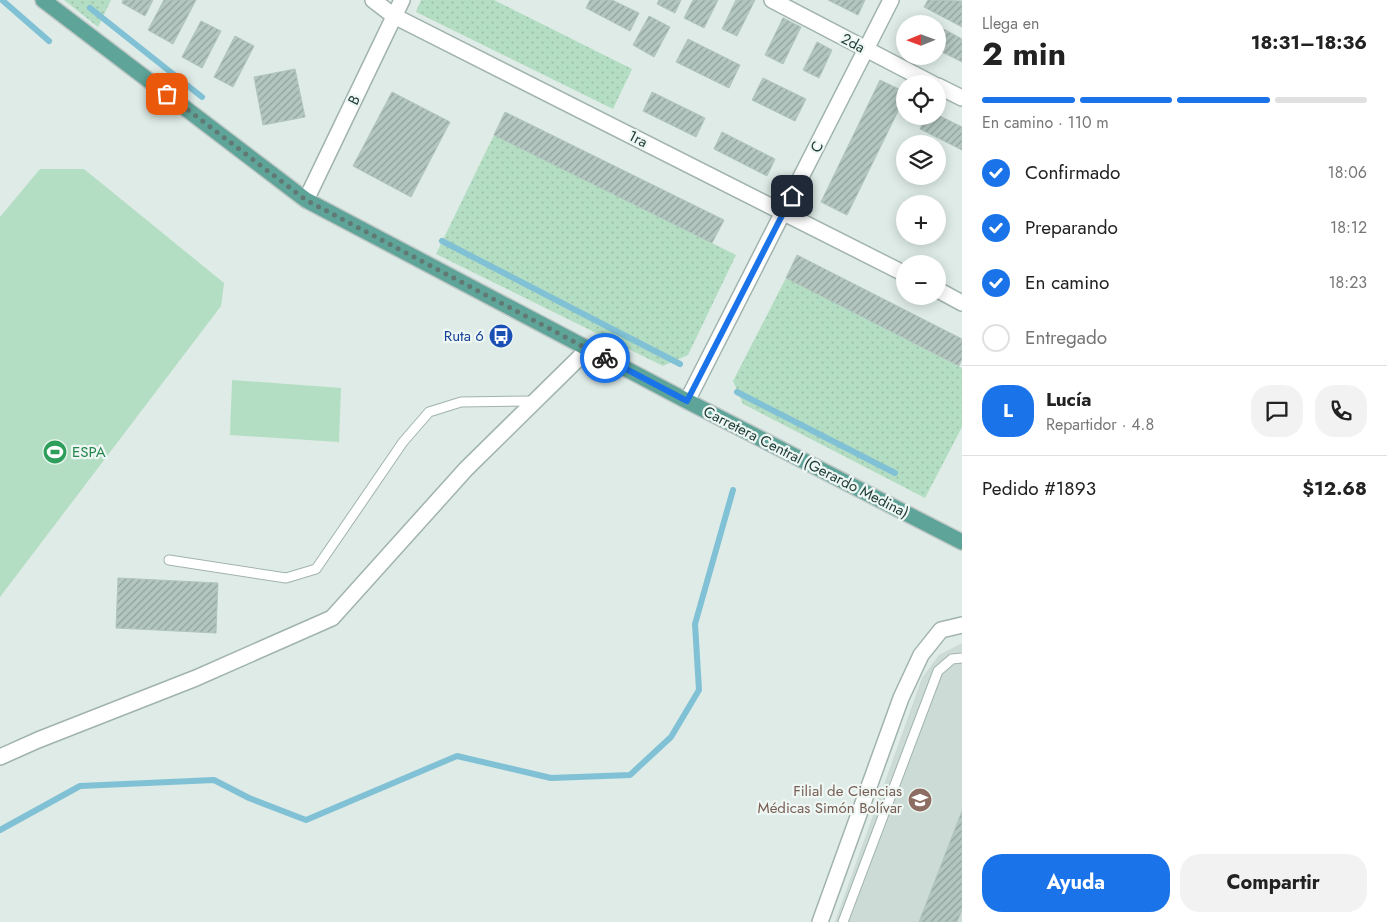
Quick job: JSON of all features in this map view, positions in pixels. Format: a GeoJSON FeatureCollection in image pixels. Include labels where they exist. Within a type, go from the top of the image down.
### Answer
{"type":"FeatureCollection","features":[{"type":"Feature","properties":{"kind":"main road","name":"Carretera Central (Gerardo Medina)"},"geometry":{"type":"LineString","coordinates":[[43,0],[306,200],[687,401],[962,542]]}},
{"type":"Feature","properties":{"kind":"street","name":"1ra"},"geometry":{"type":"LineString","coordinates":[[373,0],[394,16],[896,269]]}},
{"type":"Feature","properties":{"kind":"street","name":"B"},"geometry":{"type":"LineString","coordinates":[[306,200],[402,0]]}},
{"type":"Feature","properties":{"kind":"street","name":"2da"},"geometry":{"type":"LineString","coordinates":[[772,0],[915,75]]}},
{"type":"Feature","properties":{"kind":"street","name":"C"},"geometry":{"type":"LineString","coordinates":[[687,401],[891,0]]}},
{"type":"Feature","properties":{"kind":"street"},"geometry":{"type":"LineString","coordinates":[[946,90],[962,98]]}},
{"type":"Feature","properties":{"kind":"street"},"geometry":{"type":"LineString","coordinates":[[946,294],[962,303]]}},
{"type":"Feature","properties":{"kind":"street"},"geometry":{"type":"LineString","coordinates":[[0,757],[38,740],[196,678],[332,618],[466,469],[588,349]]}},
{"type":"Feature","properties":{"kind":"street"},"geometry":{"type":"LineString","coordinates":[[820,922],[901,698],[921,655],[941,630],[962,625]]}},
{"type":"Feature","properties":{"kind":"lane"},"geometry":{"type":"LineString","coordinates":[[169,560],[286,578],[316,569],[403,442],[429,412],[461,402],[535,401]]}},
{"type":"Feature","properties":{"kind":"lane"},"geometry":{"type":"LineString","coordinates":[[843,922],[938,671],[952,659],[962,658]]}},
{"type":"Feature","properties":{"kind":"shaded area","name":"Filial de Ciencias Médicas Simón Bolívar"},"geometry":{"type":"Polygon","coordinates":[[[962,643],[962,922],[835,922],[922,678],[939,655],[962,643]]]}},
{"type":"Feature","properties":{"kind":"green space"},"geometry":{"type":"Polygon","coordinates":[[[64,0],[111,0],[98,27],[64,0]]]}},
{"type":"Feature","properties":{"kind":"green space"},"geometry":{"type":"Polygon","coordinates":[[[421,0],[494,0],[632,69],[613,109],[416,12],[421,0]]]}},
{"type":"Feature","properties":{"kind":"green space"},"geometry":{"type":"Polygon","coordinates":[[[494,135],[736,255],[688,355],[663,366],[436,254],[494,135]]]}},
{"type":"Feature","properties":{"kind":"green space","name":"ESPA"},"geometry":{"type":"Polygon","coordinates":[[[40,169],[84,169],[224,283],[221,306],[0,597],[0,217],[40,169]]]}},
{"type":"Feature","properties":{"kind":"green space"},"geometry":{"type":"Polygon","coordinates":[[[786,278],[962,368],[962,427],[925,498],[743,404],[733,381],[786,278]]]}},
{"type":"Feature","properties":{"kind":"green space"},"geometry":{"type":"Polygon","coordinates":[[[232,380],[341,388],[339,442],[230,435],[232,380]]]}},
{"type":"Feature","properties":{"kind":"building"},"geometry":{"type":"Polygon","coordinates":[[[123,0],[153,0],[145,16],[122,3],[123,0]]]}},
{"type":"Feature","properties":{"kind":"building"},"geometry":{"type":"Polygon","coordinates":[[[164,0],[196,0],[173,44],[148,30],[164,0]]]}},
{"type":"Feature","properties":{"kind":"building"},"geometry":{"type":"Polygon","coordinates":[[[590,0],[612,0],[639,13],[630,31],[586,8],[590,0]]]}},
{"type":"Feature","properties":{"kind":"building"},"geometry":{"type":"Polygon","coordinates":[[[659,0],[681,0],[675,13],[657,4],[659,0]]]}},
{"type":"Feature","properties":{"kind":"building"},"geometry":{"type":"Polygon","coordinates":[[[693,0],[718,0],[704,28],[684,18],[693,0]]]}},
{"type":"Feature","properties":{"kind":"building"},"geometry":{"type":"Polygon","coordinates":[[[736,0],[755,0],[737,36],[722,29],[736,0]]]}},
{"type":"Feature","properties":{"kind":"building"},"geometry":{"type":"Polygon","coordinates":[[[828,0],[865,0],[858,15],[828,0]]]}},
{"type":"Feature","properties":{"kind":"building"},"geometry":{"type":"Polygon","coordinates":[[[928,0],[962,1],[962,27],[946,19],[946,15],[939,15],[924,7],[928,0]]]}},
{"type":"Feature","properties":{"kind":"building"},"geometry":{"type":"Polygon","coordinates":[[[649,16],[670,27],[654,57],[633,45],[649,16]]]}},
{"type":"Feature","properties":{"kind":"building"},"geometry":{"type":"Polygon","coordinates":[[[783,18],[801,27],[783,64],[765,55],[783,18]]]}},
{"type":"Feature","properties":{"kind":"building"},"geometry":{"type":"Polygon","coordinates":[[[201,21],[221,31],[202,68],[182,57],[201,21]]]}},
{"type":"Feature","properties":{"kind":"building"},"geometry":{"type":"Polygon","coordinates":[[[946,30],[962,39],[962,62],[946,54],[946,30]]]}},
{"type":"Feature","properties":{"kind":"building"},"geometry":{"type":"Polygon","coordinates":[[[235,36],[254,46],[233,87],[214,77],[235,36]]]}},
{"type":"Feature","properties":{"kind":"building"},"geometry":{"type":"Polygon","coordinates":[[[688,39],[740,65],[729,88],[676,62],[688,39]]]}},
{"type":"Feature","properties":{"kind":"building"},"geometry":{"type":"Polygon","coordinates":[[[817,42],[832,50],[819,78],[803,70],[817,42]]]}},
{"type":"Feature","properties":{"kind":"building"},"geometry":{"type":"Polygon","coordinates":[[[295,69],[305,117],[263,125],[254,77],[295,69]]]}},
{"type":"Feature","properties":{"kind":"building"},"geometry":{"type":"Polygon","coordinates":[[[763,78],[806,99],[795,121],[752,100],[763,78]]]}},
{"type":"Feature","properties":{"kind":"building"},"geometry":{"type":"Polygon","coordinates":[[[880,80],[896,88],[896,115],[847,215],[821,202],[880,80]]]}},
{"type":"Feature","properties":{"kind":"building"},"geometry":{"type":"Polygon","coordinates":[[[392,92],[450,122],[411,197],[353,166],[392,92]]]}},
{"type":"Feature","properties":{"kind":"building"},"geometry":{"type":"Polygon","coordinates":[[[652,92],[705,118],[696,137],[643,111],[652,92]]]}},
{"type":"Feature","properties":{"kind":"building"},"geometry":{"type":"Polygon","coordinates":[[[505,112],[724,220],[712,243],[494,135],[505,112]]]}},
{"type":"Feature","properties":{"kind":"building"},"geometry":{"type":"Polygon","coordinates":[[[946,119],[962,127],[962,150],[946,142],[946,135],[932,135],[920,129],[922,125],[946,125],[946,119]]]}},
{"type":"Feature","properties":{"kind":"building"},"geometry":{"type":"Polygon","coordinates":[[[722,132],[775,159],[767,176],[714,149],[722,132]]]}},
{"type":"Feature","properties":{"kind":"building"},"geometry":{"type":"Polygon","coordinates":[[[797,255],[962,339],[962,359],[959,366],[786,278],[797,255]]]}},
{"type":"Feature","properties":{"kind":"building"},"geometry":{"type":"Polygon","coordinates":[[[118,578],[218,583],[216,633],[116,628],[118,578]]]}},
{"type":"Feature","properties":{"kind":"building"},"geometry":{"type":"Polygon","coordinates":[[[962,811],[962,910],[957,922],[919,922],[962,811]]]}},
{"type":"Feature","properties":{"kind":"waterway"},"geometry":{"type":"LineString","coordinates":[[2,0],[49,41]]}},
{"type":"Feature","properties":{"kind":"waterway"},"geometry":{"type":"LineString","coordinates":[[90,8],[202,97]]}},
{"type":"Feature","properties":{"kind":"waterway"},"geometry":{"type":"LineString","coordinates":[[442,241],[680,364]]}},
{"type":"Feature","properties":{"kind":"waterway"},"geometry":{"type":"LineString","coordinates":[[737,392],[895,473]]}},
{"type":"Feature","properties":{"kind":"waterway"},"geometry":{"type":"LineString","coordinates":[[0,830],[80,786],[214,780],[249,798],[306,820],[457,756],[551,778],[630,775],[671,737],[699,690],[695,624],[733,490]]}},
{"type":"Feature","properties":{"kind":"way so far"},"geometry":{"type":"LineString","coordinates":[[167,94],[306,200],[605,358]]}},
{"type":"Feature","properties":{"kind":"place","name":"Ruta 6"},"geometry":{"type":"Point","coordinates":[501,336]}},
{"type":"Feature","properties":{"kind":"place","name":"ESPA"},"geometry":{"type":"Point","coordinates":[55,452]}},
{"type":"Feature","properties":{"kind":"place","name":"Filial de Ciencias Médicas Simón Bolívar"},"geometry":{"type":"Point","coordinates":[920,800]}},
{"type":"Feature","properties":{"kind":"route"},"geometry":{"type":"LineString","coordinates":[[605,358],[687,401],[792,196]]}}]}
